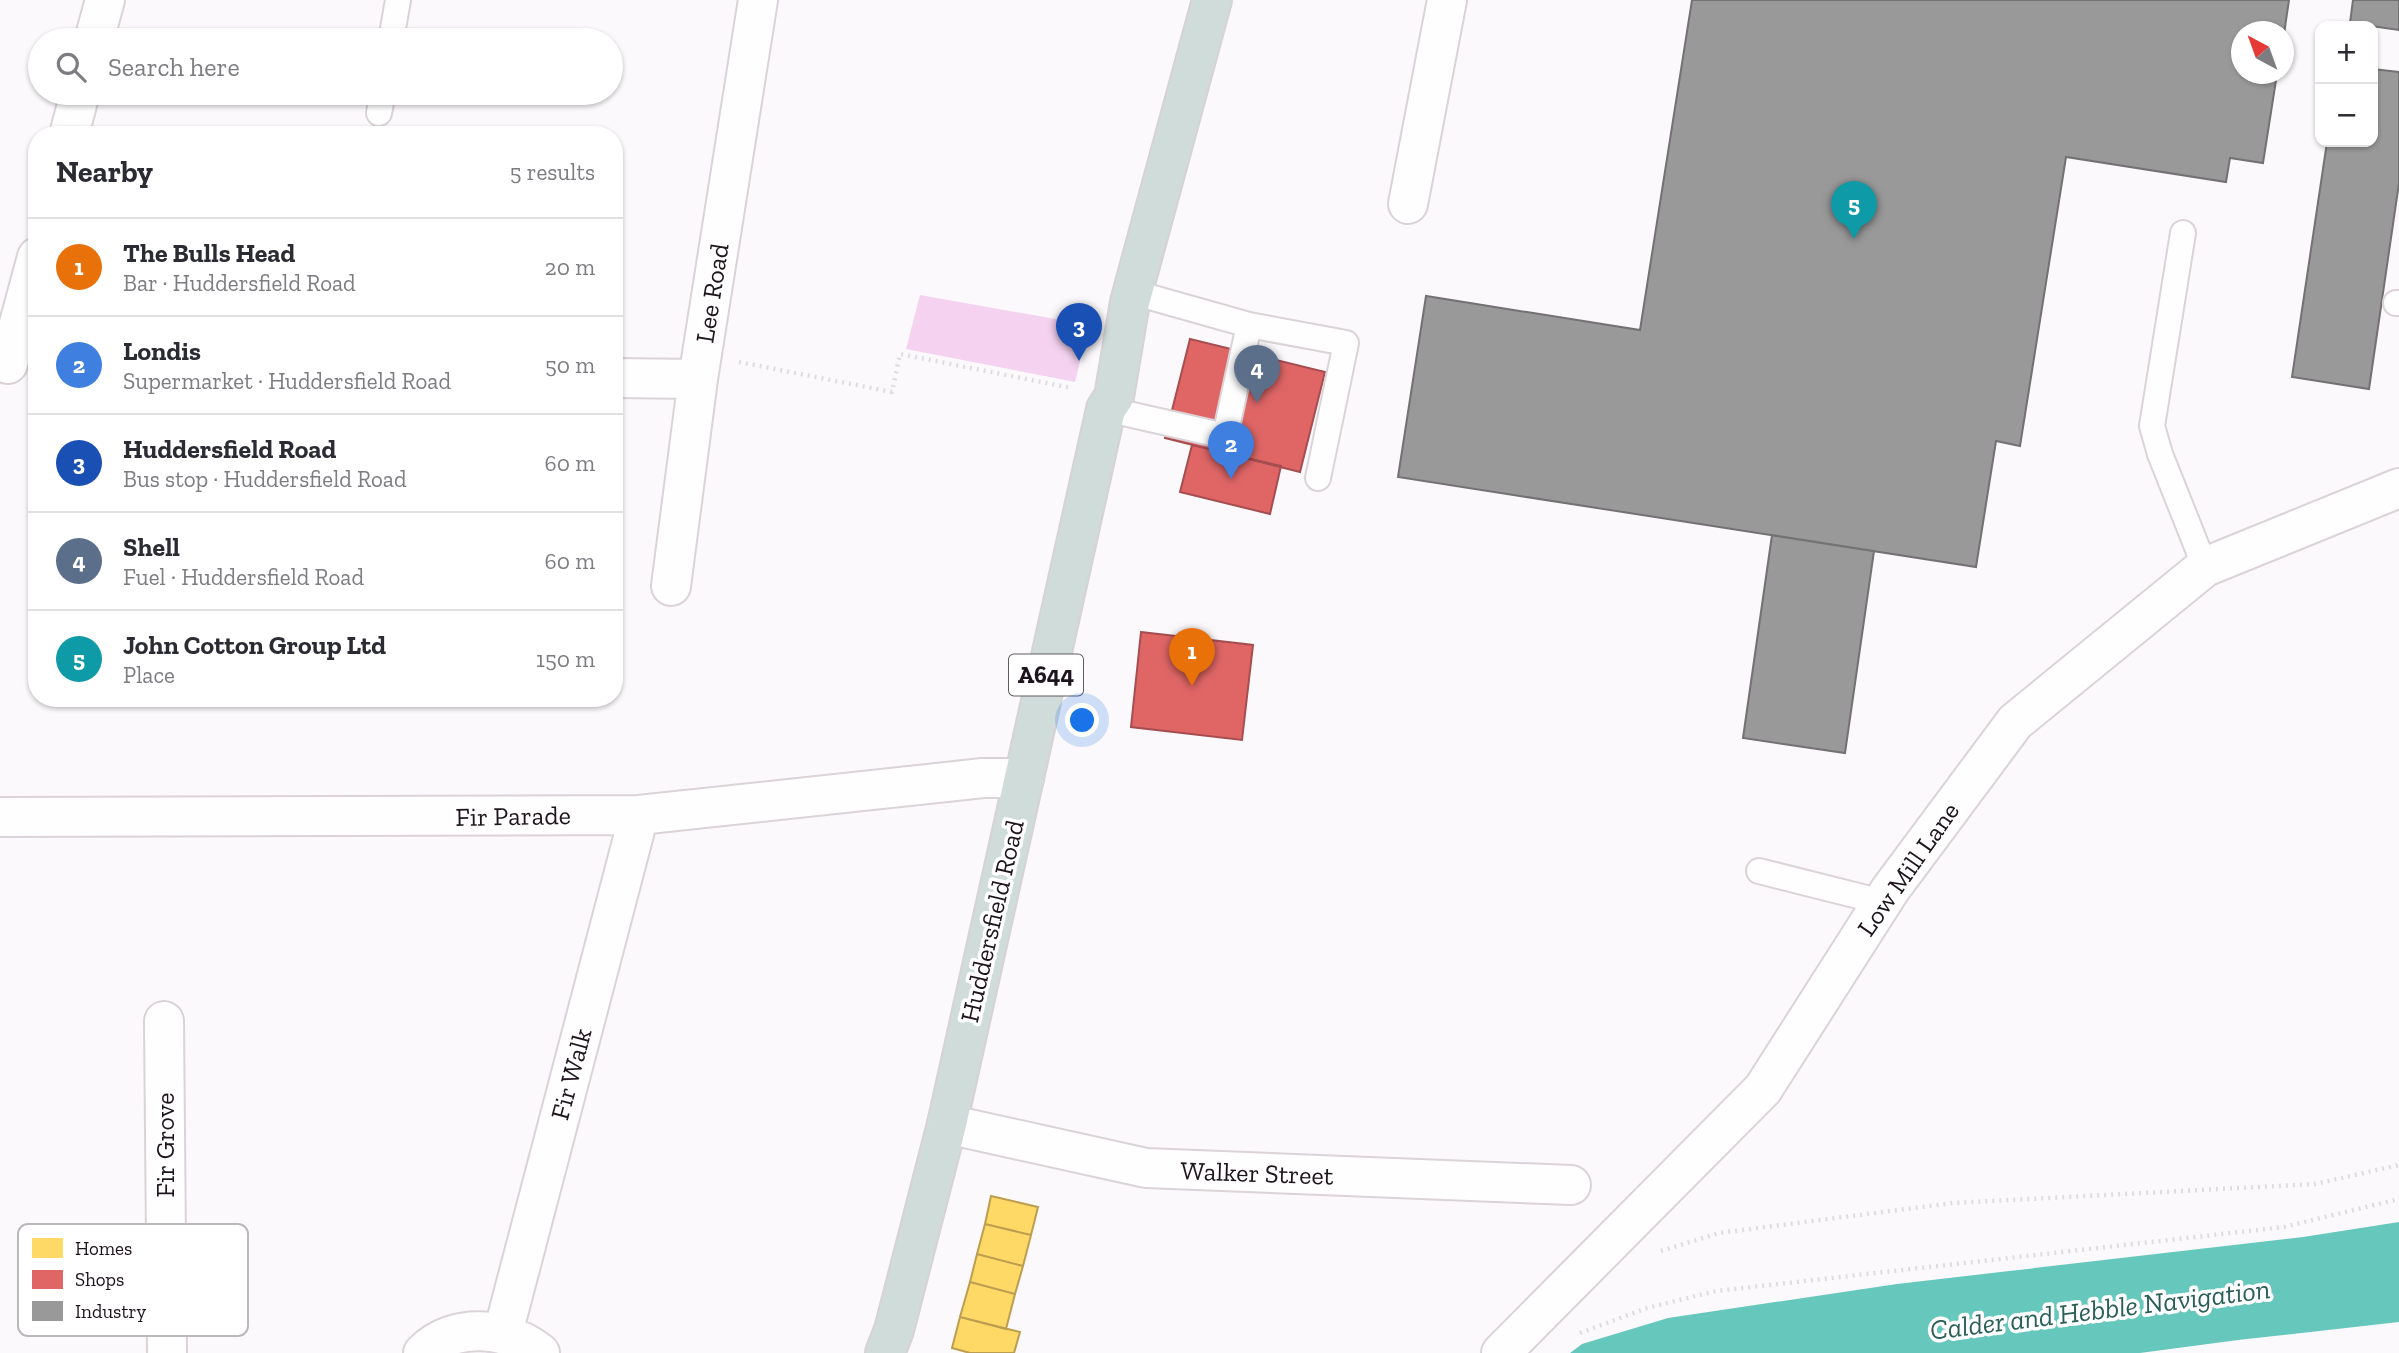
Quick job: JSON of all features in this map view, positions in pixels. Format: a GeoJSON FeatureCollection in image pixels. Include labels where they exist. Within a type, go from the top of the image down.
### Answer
{"type":"FeatureCollection","features":[{"type":"Feature","properties":{"kind":"highway","name":"Huddersfield Road"},"geometry":{"type":"LineString","coordinates":[[885,1353],[894,1330],[947,1124],[1110,403],[1132,292],[1212,0]]}},
{"type":"Feature","properties":{"kind":"street"},"geometry":{"type":"LineString","coordinates":[[97,28],[105,0]]}},
{"type":"Feature","properties":{"kind":"street","name":"Lee Road"},"geometry":{"type":"LineString","coordinates":[[671,586],[700,368],[758,0]]}},
{"type":"Feature","properties":{"kind":"street"},"geometry":{"type":"LineString","coordinates":[[1408,204],[1447,0]]}},
{"type":"Feature","properties":{"kind":"street"},"geometry":{"type":"LineString","coordinates":[[71,126],[77,105]]}},
{"type":"Feature","properties":{"kind":"street"},"geometry":{"type":"LineString","coordinates":[[15,364],[28,301]]}},
{"type":"Feature","properties":{"kind":"street"},"geometry":{"type":"LineString","coordinates":[[623,377],[700,368]]}},
{"type":"Feature","properties":{"kind":"street","name":"Low Mill Lane"},"geometry":{"type":"LineString","coordinates":[[1501,1353],[1763,1088],[1882,902],[2015,722],[2205,567],[2399,488]]}},
{"type":"Feature","properties":{"kind":"street","name":"Fir Parade"},"geometry":{"type":"LineString","coordinates":[[0,817],[639,815],[983,778],[1024,778]]}},
{"type":"Feature","properties":{"kind":"street","name":"Fir Walk"},"geometry":{"type":"LineString","coordinates":[[503,1333],[639,815]]}},
{"type":"Feature","properties":{"kind":"street","name":"Fir Grove"},"geometry":{"type":"LineString","coordinates":[[164,1021],[166,1224]]}},
{"type":"Feature","properties":{"kind":"street","name":"Walker Street"},"geometry":{"type":"LineString","coordinates":[[947,1124],[1146,1168],[1571,1185]]}},
{"type":"Feature","properties":{"kind":"street"},"geometry":{"type":"LineString","coordinates":[[423,1353],[450,1336],[476,1331],[503,1333],[527,1343],[540,1353]]}},
{"type":"Feature","properties":{"kind":"lane"},"geometry":{"type":"LineString","coordinates":[[393,28],[398,0]]}},
{"type":"Feature","properties":{"kind":"lane"},"geometry":{"type":"LineString","coordinates":[[2183,233],[2152,426],[2160,454],[2205,567]]}},
{"type":"Feature","properties":{"kind":"lane"},"geometry":{"type":"LineString","coordinates":[[1132,292],[1249,325],[1346,343],[1318,478]]}},
{"type":"Feature","properties":{"kind":"lane"},"geometry":{"type":"LineString","coordinates":[[1110,403],[1225,436],[1249,325]]}},
{"type":"Feature","properties":{"kind":"lane"},"geometry":{"type":"LineString","coordinates":[[1759,871],[1882,902]]}},
{"type":"Feature","properties":{"kind":"path"},"geometry":{"type":"LineString","coordinates":[[700,368],[892,392],[900,354],[1110,403]]}},
{"type":"Feature","properties":{"kind":"path"},"geometry":{"type":"LineString","coordinates":[[1656,1252],[1719,1233],[1953,1203],[2315,1184],[2399,1165]]}},
{"type":"Feature","properties":{"kind":"path"},"geometry":{"type":"LineString","coordinates":[[1571,1336],[1647,1308],[1716,1290],[2284,1227],[2399,1199]]}},
{"type":"Feature","properties":{"kind":"shaded area"},"geometry":{"type":"Polygon","coordinates":[[[920,295],[1089,325],[1075,382],[906,349],[920,295]]]}},
{"type":"Feature","properties":{"kind":"water","name":"Calder and Hebble Navigation"},"geometry":{"type":"Polygon","coordinates":[[[2399,1222],[2399,1322],[2140,1353],[1570,1353],[1582,1344],[1668,1318],[1897,1284],[2303,1237],[2399,1222]]]}},
{"type":"Feature","properties":{"kind":"building: Homes"},"geometry":{"type":"Polygon","coordinates":[[[991,1196],[1038,1207],[1031,1235],[985,1224],[991,1196]]]}},
{"type":"Feature","properties":{"kind":"building: Homes"},"geometry":{"type":"Polygon","coordinates":[[[985,1224],[1031,1235],[1023,1266],[977,1254],[985,1224]]]}},
{"type":"Feature","properties":{"kind":"building: Homes"},"geometry":{"type":"Polygon","coordinates":[[[977,1254],[1023,1266],[1015,1294],[970,1282],[977,1254]]]}},
{"type":"Feature","properties":{"kind":"building: Homes"},"geometry":{"type":"Polygon","coordinates":[[[970,1282],[1015,1294],[1006,1329],[960,1317],[970,1282]]]}},
{"type":"Feature","properties":{"kind":"building: Homes"},"geometry":{"type":"Polygon","coordinates":[[[960,1317],[1020,1332],[1014,1353],[970,1353],[952,1348],[960,1317]]]}},
{"type":"Feature","properties":{"kind":"building: Shops"},"geometry":{"type":"Polygon","coordinates":[[[1190,339],[1325,372],[1300,472],[1165,438],[1190,339]]]}},
{"type":"Feature","properties":{"kind":"building: Shops"},"geometry":{"type":"Polygon","coordinates":[[[1192,445],[1281,466],[1270,514],[1180,492],[1192,445]]]}},
{"type":"Feature","properties":{"kind":"building: Shops"},"geometry":{"type":"Polygon","coordinates":[[[1141,632],[1253,645],[1242,740],[1131,727],[1141,632]]]}},
{"type":"Feature","properties":{"kind":"building: Industry"},"geometry":{"type":"Polygon","coordinates":[[[1692,0],[2289,0],[2286,21],[2231,21],[2231,84],[2275,84],[2263,163],[2230,158],[2226,182],[2066,157],[2020,446],[1996,441],[1976,567],[1398,477],[1426,296],[1640,330],[1692,0]]]}},
{"type":"Feature","properties":{"kind":"building: Industry"},"geometry":{"type":"Polygon","coordinates":[[[2353,0],[2399,0],[2399,30],[2378,27],[2378,21],[2350,21],[2353,0]]]}},
{"type":"Feature","properties":{"kind":"building: Industry"},"geometry":{"type":"Polygon","coordinates":[[[2378,70],[2399,72],[2399,183],[2369,389],[2292,377],[2326,147],[2378,147],[2378,70]]]}},
{"type":"Feature","properties":{"kind":"building: Industry"},"geometry":{"type":"Polygon","coordinates":[[[1772,535],[1874,551],[1845,753],[1743,738],[1772,535]]]}},
{"type":"Feature","properties":{"kind":"place","name":"John Cotton Group Ltd"},"geometry":{"type":"Point","coordinates":[1854,239]}},
{"type":"Feature","properties":{"kind":"place","name":"Huddersfield Road"},"geometry":{"type":"Point","coordinates":[1079,361]}},
{"type":"Feature","properties":{"kind":"place","name":"Shell"},"geometry":{"type":"Point","coordinates":[1257,403]}},
{"type":"Feature","properties":{"kind":"place","name":"Londis"},"geometry":{"type":"Point","coordinates":[1231,479]}},
{"type":"Feature","properties":{"kind":"place","name":"The Bulls Head"},"geometry":{"type":"Point","coordinates":[1192,686]}}]}
